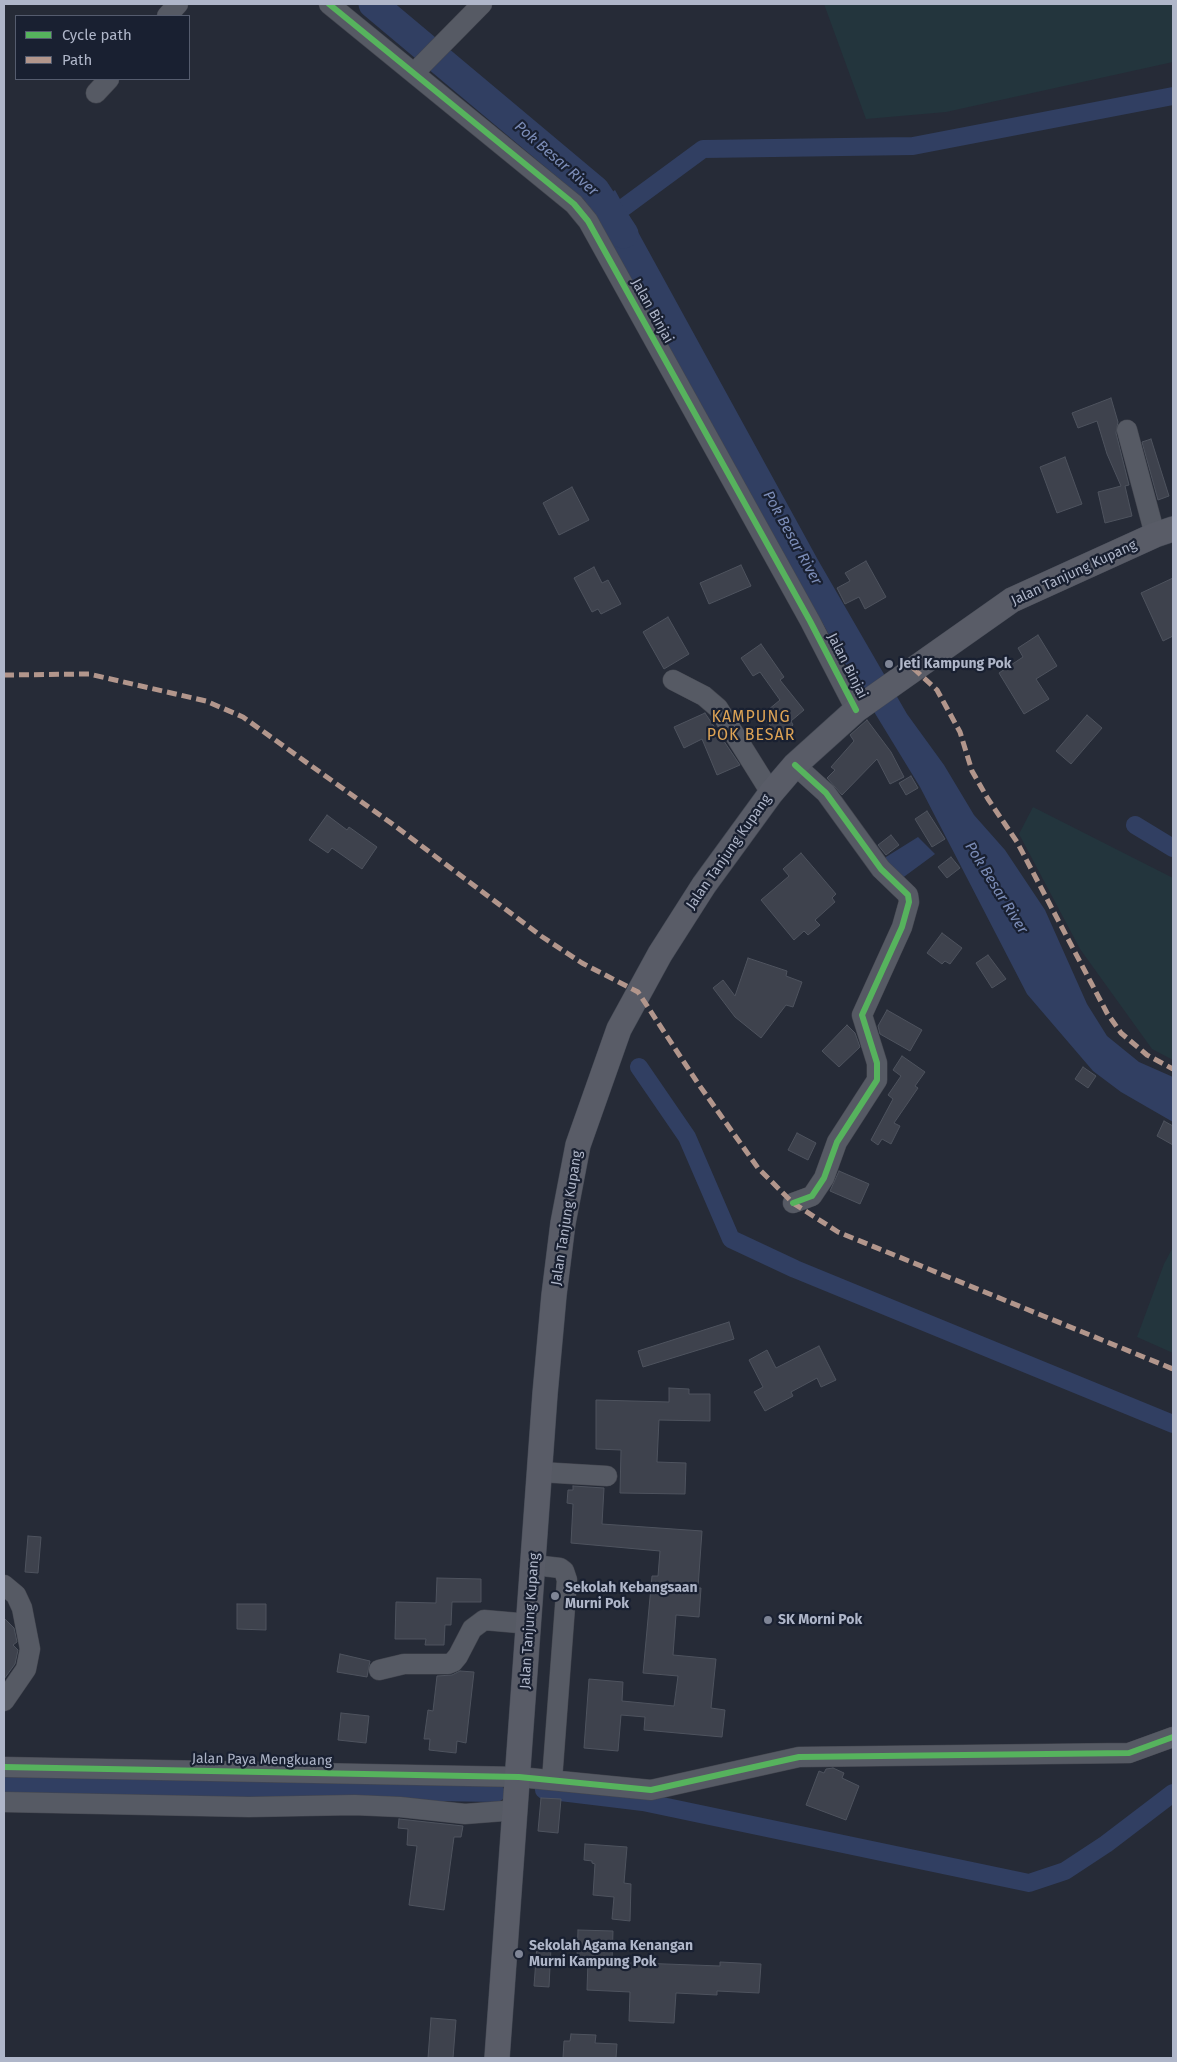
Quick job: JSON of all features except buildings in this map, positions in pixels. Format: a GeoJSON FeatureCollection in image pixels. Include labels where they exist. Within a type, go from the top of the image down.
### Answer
{"type":"FeatureCollection","features":[{"type":"Feature","properties":{"kind":"main road","name":"Jalan Tanjung Kupang"},"geometry":{"type":"LineString","coordinates":[[497,2058],[517,1810],[545,1394],[563,1223],[578,1145],[619,1029],[660,954],[704,885],[771,793],[795,765],[856,710],[1012,600],[1164,532]]}},
{"type":"Feature","properties":{"kind":"street"},"geometry":{"type":"LineString","coordinates":[[168,15],[178,4]]}},
{"type":"Feature","properties":{"kind":"street","name":"Jalan Binjai"},"geometry":{"type":"LineString","coordinates":[[329,4],[419,68],[574,204],[588,221],[810,621],[856,710]]}},
{"type":"Feature","properties":{"kind":"street"},"geometry":{"type":"LineString","coordinates":[[419,68],[482,4]]}},
{"type":"Feature","properties":{"kind":"street"},"geometry":{"type":"LineString","coordinates":[[1127,430],[1164,532]]}},
{"type":"Feature","properties":{"kind":"street"},"geometry":{"type":"LineString","coordinates":[[673,680],[704,696],[718,708],[771,793]]}},
{"type":"Feature","properties":{"kind":"street"},"geometry":{"type":"LineString","coordinates":[[793,1203],[812,1196],[824,1178],[837,1142],[877,1080],[877,1063],[862,1015],[902,927],[909,902],[908,895],[881,869],[826,793],[795,765]]}},
{"type":"Feature","properties":{"kind":"street"},"geometry":{"type":"LineString","coordinates":[[540,1472],[607,1476]]}},
{"type":"Feature","properties":{"kind":"street"},"geometry":{"type":"LineString","coordinates":[[534,1565],[560,1568],[566,1575],[552,1780]]}},
{"type":"Feature","properties":{"kind":"street"},"geometry":{"type":"LineString","coordinates":[[4,1585],[16,1596],[22,1608],[30,1649],[26,1669],[4,1701]]}},
{"type":"Feature","properties":{"kind":"street"},"geometry":{"type":"LineString","coordinates":[[380,1670],[404,1664],[448,1664],[453,1662],[472,1629],[484,1620],[530,1624]]}},
{"type":"Feature","properties":{"kind":"street","name":"Jalan Paya Mengkuang"},"geometry":{"type":"LineString","coordinates":[[4,1767],[519,1777],[651,1790],[799,1757],[1129,1752],[1173,1737]]}},
{"type":"Feature","properties":{"kind":"street"},"geometry":{"type":"LineString","coordinates":[[4,1802],[249,1807],[354,1805],[400,1807],[464,1814],[517,1810]]}},
{"type":"Feature","properties":{"kind":"shaded area"},"geometry":{"type":"Polygon","coordinates":[[[824,4],[1173,4],[1173,62],[946,112],[866,119],[824,4]]]}},
{"type":"Feature","properties":{"kind":"shaded area"},"geometry":{"type":"Polygon","coordinates":[[[1033,807],[1173,878],[1173,1060],[1152,1049],[1080,949],[1019,834],[1033,807]]]}},
{"type":"Feature","properties":{"kind":"shaded area"},"geometry":{"type":"Polygon","coordinates":[[[1173,1247],[1173,1353],[1137,1337],[1164,1264],[1173,1247]]]}},
{"type":"Feature","properties":{"kind":"water"},"geometry":{"type":"Polygon","coordinates":[[[615,190],[818,560],[907,714],[944,765],[974,815],[1005,850],[1045,910],[1087,1004],[1107,1036],[1139,1062],[1173,1077],[1173,1122],[1121,1092],[1093,1071],[1027,994],[920,787],[854,679],[589,210],[615,190]]]}},
{"type":"Feature","properties":{"kind":"water"},"geometry":{"type":"Polygon","coordinates":[[[918,837],[935,854],[901,879],[885,860],[886,857],[918,837]]]}},
{"type":"Feature","properties":{"kind":"waterway","name":"Pok Besar River"},"geometry":{"type":"LineString","coordinates":[[373,4],[595,190],[624,234]]}},
{"type":"Feature","properties":{"kind":"waterway"},"geometry":{"type":"LineString","coordinates":[[612,216],[703,149],[913,146],[1173,96]]}},
{"type":"Feature","properties":{"kind":"waterway"},"geometry":{"type":"LineString","coordinates":[[1135,825],[1173,848]]}},
{"type":"Feature","properties":{"kind":"waterway"},"geometry":{"type":"LineString","coordinates":[[639,1067],[687,1137],[731,1239],[795,1269],[1173,1424]]}},
{"type":"Feature","properties":{"kind":"waterway"},"geometry":{"type":"LineString","coordinates":[[4,1785],[496,1793]]}},
{"type":"Feature","properties":{"kind":"waterway"},"geometry":{"type":"LineString","coordinates":[[544,1790],[643,1802],[1029,1883],[1065,1871],[1106,1844],[1173,1793]]}},
{"type":"Feature","properties":{"kind":"marked path"},"geometry":{"type":"LineString","coordinates":[[913,668],[937,690],[960,732],[972,771],[1017,842],[1107,1013],[1121,1033],[1147,1055],[1173,1069]]}},
{"type":"Feature","properties":{"kind":"marked path"},"geometry":{"type":"LineString","coordinates":[[4,675],[89,674],[206,701],[243,717],[391,823],[541,936],[582,963],[638,992],[697,1082],[758,1168],[793,1203],[838,1232],[1173,1369]]}},
{"type":"Feature","properties":{"kind":"cycle path"},"geometry":{"type":"LineString","coordinates":[[329,4],[574,204],[588,221],[810,621],[856,710]]}},
{"type":"Feature","properties":{"kind":"cycle path"},"geometry":{"type":"LineString","coordinates":[[793,1203],[812,1196],[824,1178],[837,1142],[877,1080],[877,1063],[862,1015],[902,927],[909,902],[908,895],[881,869],[826,793],[795,765]]}},
{"type":"Feature","properties":{"kind":"cycle path"},"geometry":{"type":"LineString","coordinates":[[4,1767],[519,1777],[651,1790],[799,1757],[1129,1753],[1173,1737]]}},
{"type":"Feature","properties":{"kind":"place","name":"Jeti Kampung Pok"},"geometry":{"type":"Point","coordinates":[889,664]}},
{"type":"Feature","properties":{"kind":"place","name":"Sekolah Kebangsaan Murni Pok"},"geometry":{"type":"Point","coordinates":[555,1596]}},
{"type":"Feature","properties":{"kind":"place","name":"SK Morni Pok"},"geometry":{"type":"Point","coordinates":[768,1620]}},
{"type":"Feature","properties":{"kind":"place","name":"Sekolah Agama Kenangan Murni Kampung Pok"},"geometry":{"type":"Point","coordinates":[519,1954]}},
{"type":"Feature","properties":{"kind":"district","name":"KAMPUNG POK BESAR"},"geometry":{"type":"Point","coordinates":[751,727]}}]}
